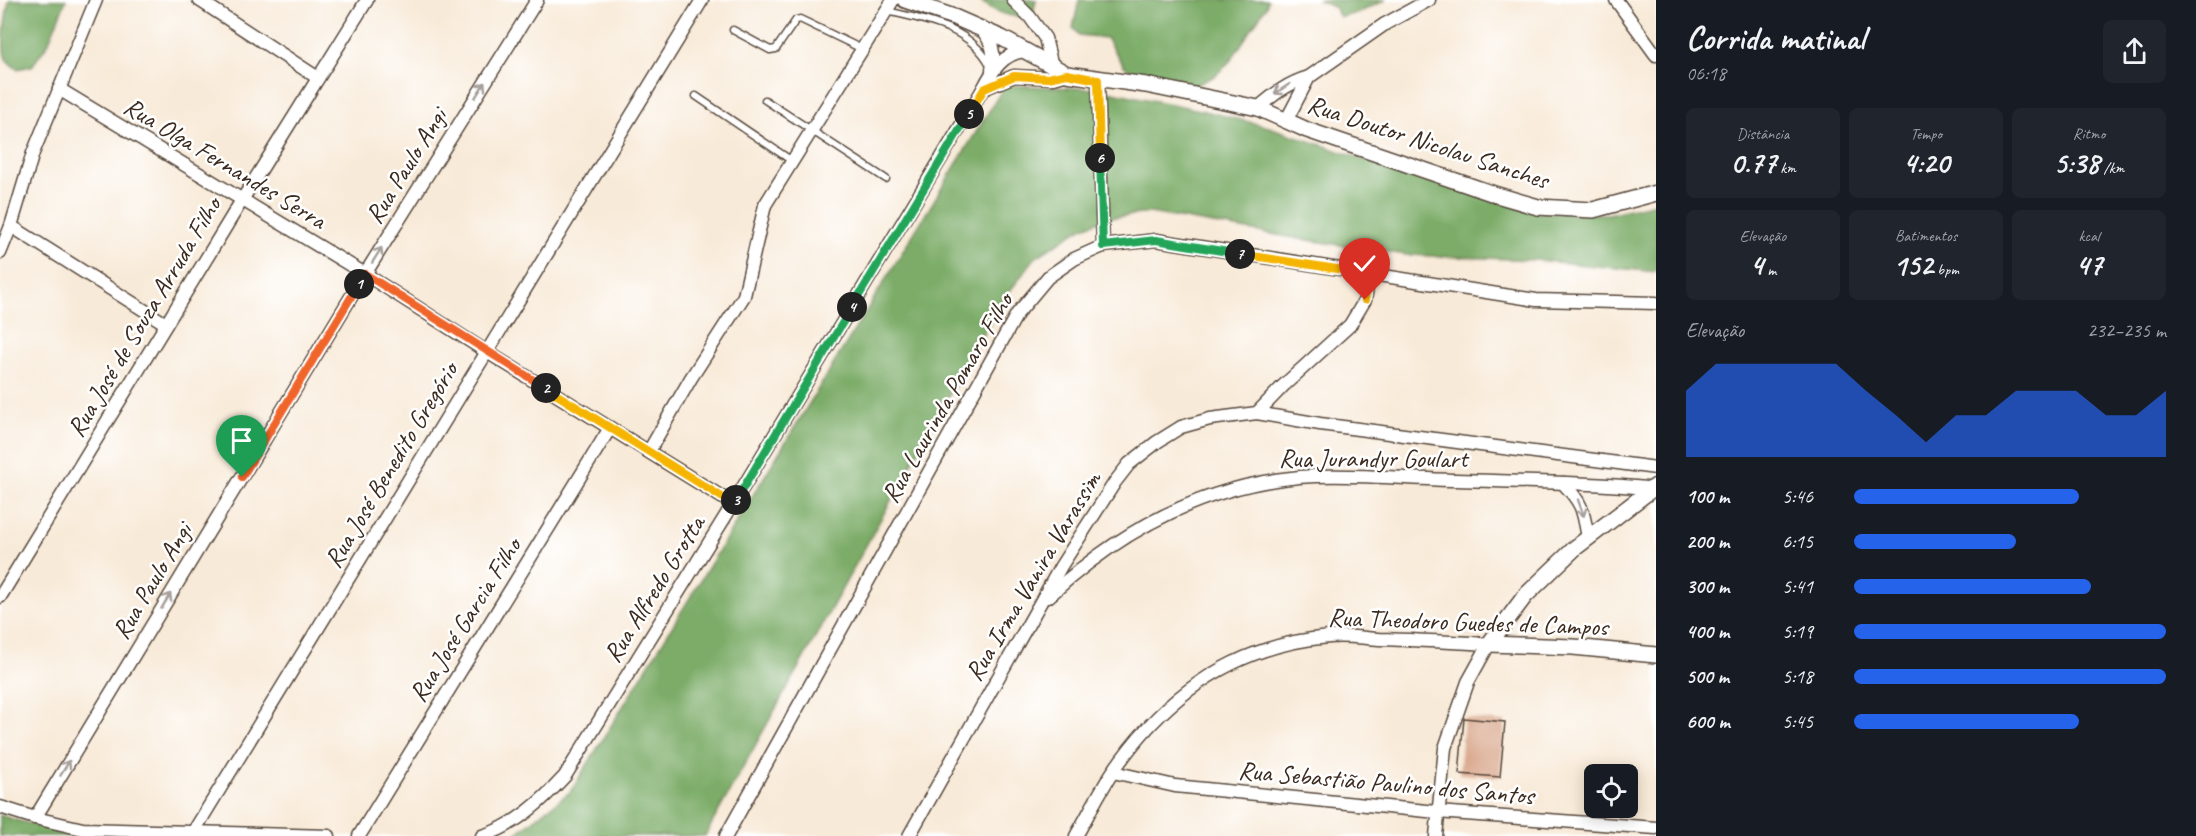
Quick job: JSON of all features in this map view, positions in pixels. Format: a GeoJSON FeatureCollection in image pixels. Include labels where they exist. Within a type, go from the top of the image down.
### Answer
{"type":"FeatureCollection","features":[{"type":"Feature","properties":{"kind":"street"},"geometry":{"type":"LineString","coordinates":[[0,253],[11,226],[33,153],[96,0]]}},
{"type":"Feature","properties":{"kind":"street"},"geometry":{"type":"LineString","coordinates":[[199,0],[318,78]]}},
{"type":"Feature","properties":{"kind":"street","name":"Rua José de Souza Arruda Filho"},"geometry":{"type":"LineString","coordinates":[[0,597],[367,0]]}},
{"type":"Feature","properties":{"kind":"street","name":"Rua Paulo Angi"},"geometry":{"type":"LineString","coordinates":[[35,818],[365,274],[537,0]]}},
{"type":"Feature","properties":{"kind":"street","name":"Rua José Benedito Gregório"},"geometry":{"type":"LineString","coordinates":[[194,831],[702,0]]}},
{"type":"Feature","properties":{"kind":"street","name":"Rua Doutor Nicolau Sanches"},"geometry":{"type":"LineString","coordinates":[[905,0],[1002,38],[1067,74],[1146,85],[1258,108],[1306,130],[1538,207],[1593,210],[1656,194]]}},
{"type":"Feature","properties":{"kind":"street"},"geometry":{"type":"LineString","coordinates":[[1013,0],[1030,17],[1045,38],[1052,66]]}},
{"type":"Feature","properties":{"kind":"street"},"geometry":{"type":"LineString","coordinates":[[1258,108],[1276,92],[1295,81],[1309,77],[1385,24],[1429,0]]}},
{"type":"Feature","properties":{"kind":"street"},"geometry":{"type":"LineString","coordinates":[[1616,0],[1656,55]]}},
{"type":"Feature","properties":{"kind":"street"},"geometry":{"type":"LineString","coordinates":[[649,451],[744,296],[765,205],[889,5]]}},
{"type":"Feature","properties":{"kind":"street"},"geometry":{"type":"LineString","coordinates":[[981,29],[990,41],[994,55],[992,70]]}},
{"type":"Feature","properties":{"kind":"street"},"geometry":{"type":"LineString","coordinates":[[992,70],[1012,54],[1025,51]]}},
{"type":"Feature","properties":{"kind":"street","name":"Rua Alfredo Grotta"},"geometry":{"type":"LineString","coordinates":[[482,836],[493,833],[543,799],[565,776],[984,89],[992,70]]}},
{"type":"Feature","properties":{"kind":"street"},"geometry":{"type":"LineString","coordinates":[[984,89],[1014,76],[1048,78],[1067,74]]}},
{"type":"Feature","properties":{"kind":"street"},"geometry":{"type":"LineString","coordinates":[[1286,121],[1309,77]]}},
{"type":"Feature","properties":{"kind":"street"},"geometry":{"type":"LineString","coordinates":[[1098,80],[1103,246]]}},
{"type":"Feature","properties":{"kind":"street","name":"Rua Olga Fernandes Serra"},"geometry":{"type":"LineString","coordinates":[[59,89],[365,274],[486,352],[733,504]]}},
{"type":"Feature","properties":{"kind":"street"},"geometry":{"type":"LineString","coordinates":[[11,226],[166,324]]}},
{"type":"Feature","properties":{"kind":"street","name":"Rua Laurinda Pomaro Filho"},"geometry":{"type":"LineString","coordinates":[[726,836],[1017,314],[1048,277],[1074,259],[1103,246],[1156,240],[1536,300],[1656,303]]}},
{"type":"Feature","properties":{"kind":"street"},"geometry":{"type":"LineString","coordinates":[[1257,413],[1350,325],[1365,300],[1369,274]]}},
{"type":"Feature","properties":{"kind":"street","name":"Rua Irma Vanira Varassim"},"geometry":{"type":"LineString","coordinates":[[909,836],[1038,606],[1103,501],[1130,464],[1157,442],[1181,427],[1210,419],[1257,413],[1331,426],[1656,468]]}},
{"type":"Feature","properties":{"kind":"street","name":"Rua José Garcia Filho"},"geometry":{"type":"LineString","coordinates":[[359,836],[610,428]]}},
{"type":"Feature","properties":{"kind":"street","name":"Rua Jurandyr Goulart"},"geometry":{"type":"LineString","coordinates":[[1038,606],[1074,572],[1099,553],[1164,514],[1212,496],[1265,481],[1316,476],[1655,488]]}},
{"type":"Feature","properties":{"kind":"street"},"geometry":{"type":"LineString","coordinates":[[1563,483],[1578,498],[1583,509],[1588,538]]}},
{"type":"Feature","properties":{"kind":"street"},"geometry":{"type":"LineString","coordinates":[[1436,836],[1445,748],[1468,682],[1489,644],[1525,596],[1588,538],[1655,488]]}},
{"type":"Feature","properties":{"kind":"street","name":"Rua Theodoro Guedes de Campos"},"geometry":{"type":"LineString","coordinates":[[1076,836],[1113,772],[1150,725],[1179,696],[1214,673],[1252,654],[1330,636],[1573,647],[1656,655]]}},
{"type":"Feature","properties":{"kind":"street","name":"Rua Sebastião Paulino dos Santos"},"geometry":{"type":"LineString","coordinates":[[1113,772],[1175,786],[1437,812],[1656,828]]}},
{"type":"Feature","properties":{"kind":"street"},"geometry":{"type":"LineString","coordinates":[[0,807],[83,829],[329,836]]}},
{"type":"Feature","properties":{"kind":"lane"},"geometry":{"type":"LineString","coordinates":[[889,5],[945,26],[962,36],[983,52],[992,70]]}},
{"type":"Feature","properties":{"kind":"lane"},"geometry":{"type":"LineString","coordinates":[[733,30],[770,50],[776,49],[796,20],[800,19],[862,49]]}},
{"type":"Feature","properties":{"kind":"lane"},"geometry":{"type":"LineString","coordinates":[[696,96],[792,161]]}},
{"type":"Feature","properties":{"kind":"lane"},"geometry":{"type":"LineString","coordinates":[[765,100],[886,179]]}},
{"type":"Feature","properties":{"kind":"green space"},"geometry":{"type":"Polygon","coordinates":[[[9,0],[66,0],[48,44],[32,66],[17,69],[6,59],[4,39],[9,0]]]}},
{"type":"Feature","properties":{"kind":"green space"},"geometry":{"type":"Polygon","coordinates":[[[978,0],[1036,0],[1033,14],[1011,16],[998,12],[978,0]]]}},
{"type":"Feature","properties":{"kind":"green space"},"geometry":{"type":"Polygon","coordinates":[[[1079,0],[1268,0],[1266,7],[1231,60],[1215,76],[1190,88],[1148,82],[1124,66],[1106,38],[1079,35],[1073,28],[1079,0]]]}},
{"type":"Feature","properties":{"kind":"green space"},"geometry":{"type":"Polygon","coordinates":[[[1318,0],[1386,0],[1358,13],[1340,17],[1335,8],[1318,0]]]}},
{"type":"Feature","properties":{"kind":"green space"},"geometry":{"type":"Polygon","coordinates":[[[1005,85],[1098,89],[1205,111],[1269,127],[1403,173],[1538,212],[1608,214],[1656,203],[1656,272],[1535,260],[1407,255],[1150,213],[1107,218],[1081,228],[1035,258],[1000,304],[705,836],[513,836],[571,791],[1005,85]]]}},
{"type":"Feature","properties":{"kind":"green space"},"geometry":{"type":"Polygon","coordinates":[[[0,815],[45,827],[92,833],[187,836],[0,836],[0,815]]]}},
{"type":"Feature","properties":{"kind":"building"},"geometry":{"type":"Polygon","coordinates":[[[1464,718],[1505,722],[1500,777],[1459,774],[1464,718]]]}},
{"type":"Feature","properties":{"kind":"route"},"geometry":{"type":"LineString","coordinates":[[242,477],[365,274],[486,352],[733,504],[984,89],[1014,76],[1054,78],[1067,74],[1098,80],[1103,246],[1156,240],[1369,274],[1365,300]]}}]}
